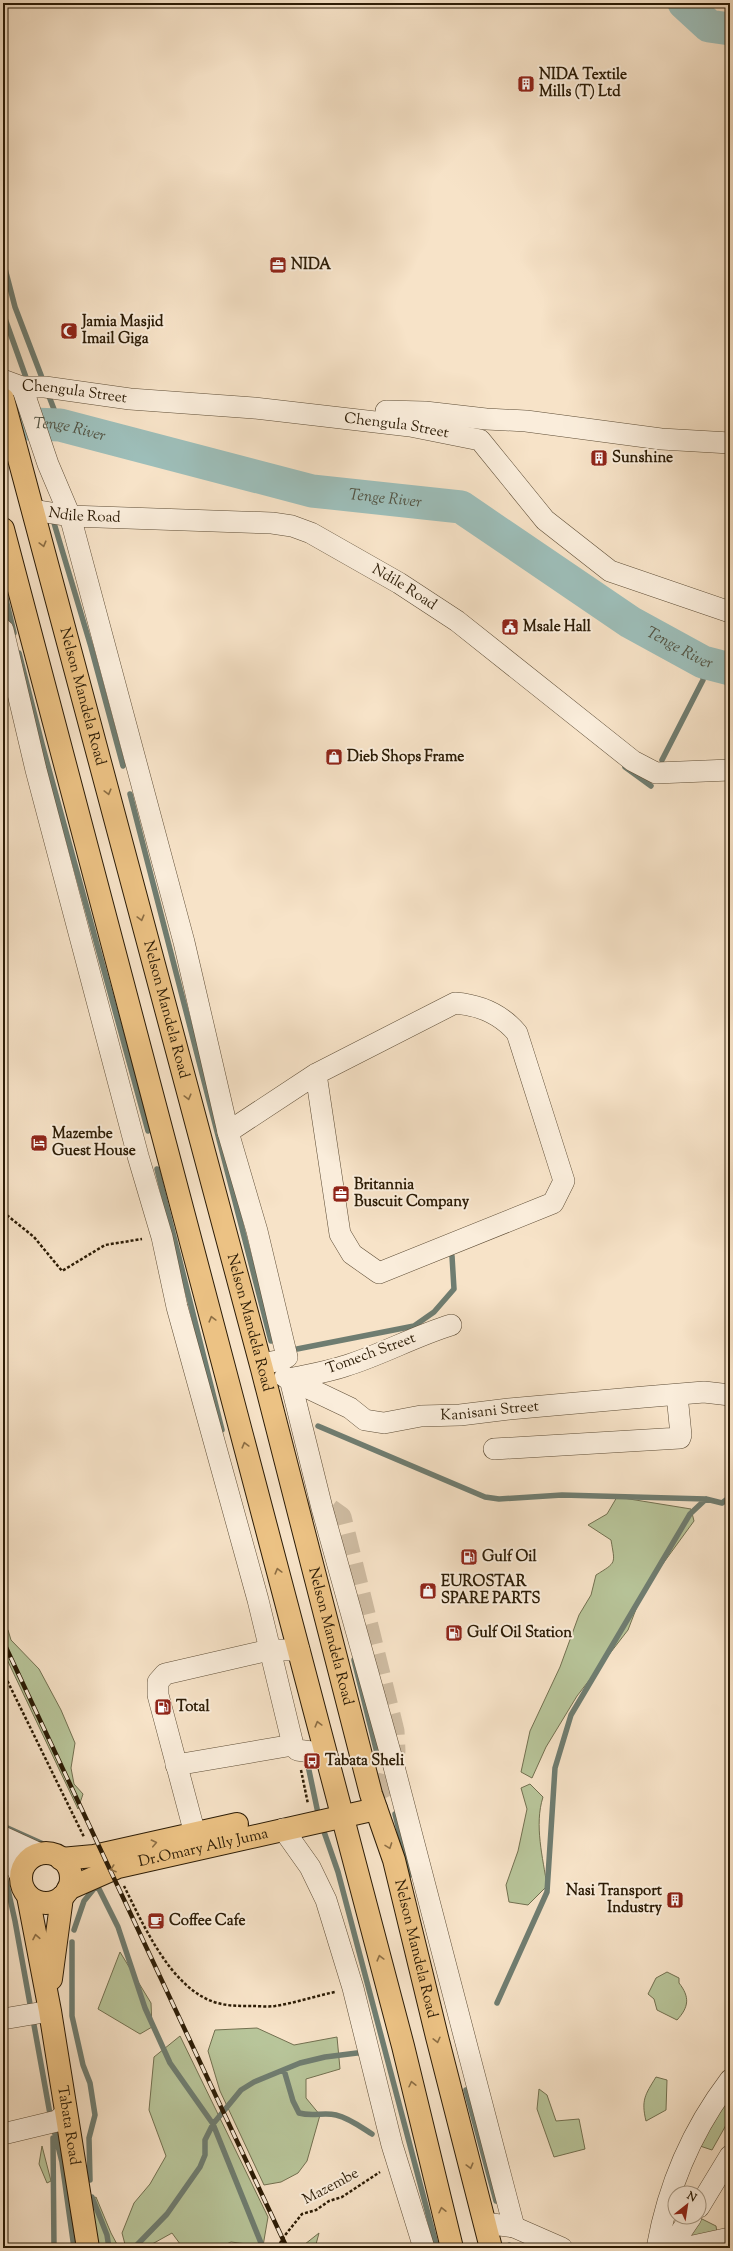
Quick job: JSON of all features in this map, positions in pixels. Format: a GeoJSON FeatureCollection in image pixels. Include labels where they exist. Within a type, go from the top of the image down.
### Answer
{"type":"FeatureCollection","features":[{"type":"Feature","properties":{"kind":"main road","name":"Nelson Mandela Road"},"geometry":{"type":"LineString","coordinates":[[3,399],[34,510],[261,1367],[373,1802],[394,1860],[436,2037],[491,2248]]}},
{"type":"Feature","properties":{"kind":"main road"},"geometry":{"type":"LineString","coordinates":[[3,529],[403,2046],[452,2248]]}},
{"type":"Feature","properties":{"kind":"main road"},"geometry":{"type":"LineString","coordinates":[[341,1809],[373,1802]]}},
{"type":"Feature","properties":{"kind":"main road","name":"Dr.Omary Ally Juma"},"geometry":{"type":"LineString","coordinates":[[61,1859],[94,1856],[195,1834],[341,1809]]}},
{"type":"Feature","properties":{"kind":"main road","name":"Dr.Omary Ally Juma"},"geometry":{"type":"LineString","coordinates":[[65,1893],[118,1867],[282,1830],[341,1809]]}},
{"type":"Feature","properties":{"kind":"main road"},"geometry":{"type":"LineString","coordinates":[[40,1854],[51,1854],[61,1859],[70,1873],[65,1893],[48,1903],[34,1900],[24,1886],[26,1862],[40,1854]]}},
{"type":"Feature","properties":{"kind":"main road","name":"Tabata Road"},"geometry":{"type":"LineString","coordinates":[[24,1886],[49,2007],[88,2248]]}},
{"type":"Feature","properties":{"kind":"main road","name":"Tabata Road"},"geometry":{"type":"LineString","coordinates":[[49,2007],[65,1893]]}},
{"type":"Feature","properties":{"kind":"street","name":"Chengula Street"},"geometry":{"type":"LineString","coordinates":[[3,380],[22,387],[46,387],[130,399],[254,408],[410,426],[480,440],[545,520],[610,571],[730,612]]}},
{"type":"Feature","properties":{"kind":"street"},"geometry":{"type":"LineString","coordinates":[[22,387],[48,464],[70,516],[184,942],[228,1132],[257,1231],[287,1357],[261,1367]]}},
{"type":"Feature","properties":{"kind":"street"},"geometry":{"type":"LineString","coordinates":[[254,408],[425,412],[486,419],[526,421],[661,439],[730,443]]}},
{"type":"Feature","properties":{"kind":"street","name":"Ndile Road"},"geometry":{"type":"LineString","coordinates":[[34,510],[70,516],[272,523],[292,526],[312,533],[400,583],[457,621],[633,761],[656,773],[730,770]]}},
{"type":"Feature","properties":{"kind":"street"},"geometry":{"type":"LineString","coordinates":[[3,630],[36,770],[80,940],[138,1156],[162,1237],[177,1307],[258,1600],[293,1745],[297,1750],[326,1754]]}},
{"type":"Feature","properties":{"kind":"street"},"geometry":{"type":"LineString","coordinates":[[228,1132],[316,1074],[455,1003],[474,1005],[507,1021],[517,1034],[564,1181],[558,1195],[553,1204],[379,1273],[352,1254],[340,1234],[316,1074]]}},
{"type":"Feature","properties":{"kind":"street","name":"Tomech Street"},"geometry":{"type":"LineString","coordinates":[[290,1379],[345,1366],[403,1344],[432,1330],[451,1325]]}},
{"type":"Feature","properties":{"kind":"street","name":"Kanisani Street"},"geometry":{"type":"LineString","coordinates":[[261,1367],[290,1379],[350,1408],[365,1420],[384,1423],[421,1416],[460,1415],[530,1407],[678,1394],[704,1392],[730,1395]]}},
{"type":"Feature","properties":{"kind":"street"},"geometry":{"type":"LineString","coordinates":[[290,1379],[322,1508],[392,1758],[514,2228]]}},
{"type":"Feature","properties":{"kind":"street"},"geometry":{"type":"LineString","coordinates":[[494,1449],[680,1438],[682,1435],[678,1394]]}},
{"type":"Feature","properties":{"kind":"street"},"geometry":{"type":"LineString","coordinates":[[258,1600],[285,1598]]}},
{"type":"Feature","properties":{"kind":"street"},"geometry":{"type":"LineString","coordinates":[[195,1834],[158,1695],[158,1682],[165,1674],[269,1650],[299,1650]]}},
{"type":"Feature","properties":{"kind":"street"},"geometry":{"type":"LineString","coordinates":[[176,1764],[293,1745]]}},
{"type":"Feature","properties":{"kind":"street"},"geometry":{"type":"LineString","coordinates":[[282,1830],[310,1867],[326,1900],[353,1988],[392,2145],[424,2248]]}},
{"type":"Feature","properties":{"kind":"street"},"geometry":{"type":"LineString","coordinates":[[3,1837],[40,1854]]}},
{"type":"Feature","properties":{"kind":"street"},"geometry":{"type":"LineString","coordinates":[[3,1842],[24,1886]]}},
{"type":"Feature","properties":{"kind":"street"},"geometry":{"type":"LineString","coordinates":[[3,2019],[49,2007]]}},
{"type":"Feature","properties":{"kind":"street"},"geometry":{"type":"LineString","coordinates":[[657,2248],[663,2214],[675,2177],[694,2136],[730,2080]]}},
{"type":"Feature","properties":{"kind":"street"},"geometry":{"type":"LineString","coordinates":[[3,2134],[57,2121],[66,2113]]}},
{"type":"Feature","properties":{"kind":"street"},"geometry":{"type":"LineString","coordinates":[[707,2194],[730,2156]]}},
{"type":"Feature","properties":{"kind":"street"},"geometry":{"type":"LineString","coordinates":[[485,2223],[514,2228],[562,2248]]}},
{"type":"Feature","properties":{"kind":"street"},"geometry":{"type":"LineString","coordinates":[[670,2248],[686,2225]]}},
{"type":"Feature","properties":{"kind":"street"},"geometry":{"type":"LineString","coordinates":[[684,2248],[727,2242]]}},
{"type":"Feature","properties":{"kind":"path"},"geometry":{"type":"LineString","coordinates":[[3,1212],[34,1237],[62,1271],[105,1245],[162,1237]]}},
{"type":"Feature","properties":{"kind":"path"},"geometry":{"type":"LineString","coordinates":[[3,1672],[94,1856]]}},
{"type":"Feature","properties":{"kind":"path"},"geometry":{"type":"LineString","coordinates":[[118,1867],[123,1885],[144,1927],[165,1960],[179,1978],[199,1994],[213,2001],[228,2005],[274,2006],[353,1988]]}},
{"type":"Feature","properties":{"kind":"path","name":"Mazembe"},"geometry":{"type":"LineString","coordinates":[[278,2248],[282,2239],[302,2214],[316,2210],[329,2201],[342,2197],[383,2170],[392,2145]]}},
{"type":"Feature","properties":{"kind":"green space"},"geometry":{"type":"Polygon","coordinates":[[[617,1497],[691,1509],[694,1521],[643,1591],[628,1630],[577,1696],[546,1747],[532,1778],[521,1772],[530,1731],[560,1667],[579,1615],[591,1595],[596,1575],[611,1565],[614,1558],[611,1540],[588,1525],[607,1514],[617,1497]]]}},
{"type":"Feature","properties":{"kind":"green space"},"geometry":{"type":"Polygon","coordinates":[[[3,1624],[8,1630],[11,1640],[39,1669],[61,1710],[75,1743],[71,1768],[74,1784],[83,1794],[78,1809],[3,1651],[3,1624]]]}},
{"type":"Feature","properties":{"kind":"green space"},"geometry":{"type":"Polygon","coordinates":[[[530,1784],[543,1797],[540,1808],[539,1830],[547,1886],[528,1905],[509,1902],[506,1885],[518,1851],[527,1809],[521,1788],[530,1784]]]}},
{"type":"Feature","properties":{"kind":"green space"},"geometry":{"type":"Polygon","coordinates":[[[120,1952],[151,2003],[152,2027],[140,2034],[98,2009],[120,1952]]]}},
{"type":"Feature","properties":{"kind":"green space"},"geometry":{"type":"Polygon","coordinates":[[[667,1972],[679,1978],[679,1983],[683,1988],[686,1997],[686,2006],[677,2020],[657,2010],[654,1999],[648,1994],[656,1978],[667,1972]]]}},
{"type":"Feature","properties":{"kind":"green space"},"geometry":{"type":"Polygon","coordinates":[[[257,2028],[294,2045],[337,2037],[340,2069],[306,2079],[306,2098],[320,2115],[307,2161],[298,2173],[281,2182],[264,2185],[220,2091],[208,2051],[215,2030],[257,2028]]]}},
{"type":"Feature","properties":{"kind":"green space"},"geometry":{"type":"Polygon","coordinates":[[[180,2036],[268,2217],[263,2246],[231,2242],[218,2248],[183,2248],[172,2233],[145,2248],[126,2248],[122,2233],[134,2203],[150,2184],[166,2156],[149,2110],[154,2057],[180,2036]]]}},
{"type":"Feature","properties":{"kind":"green space"},"geometry":{"type":"Polygon","coordinates":[[[656,2077],[667,2080],[666,2110],[646,2121],[644,2108],[645,2098],[656,2077]]]}},
{"type":"Feature","properties":{"kind":"green space"},"geometry":{"type":"Polygon","coordinates":[[[539,2089],[547,2095],[556,2121],[579,2119],[585,2149],[554,2157],[537,2109],[539,2089]]]}},
{"type":"Feature","properties":{"kind":"green space"},"geometry":{"type":"Polygon","coordinates":[[[730,2095],[730,2118],[712,2150],[697,2145],[730,2095]]]}},
{"type":"Feature","properties":{"kind":"green space"},"geometry":{"type":"Polygon","coordinates":[[[42,2146],[51,2181],[47,2183],[39,2164],[42,2146]]]}},
{"type":"Feature","properties":{"kind":"green space"},"geometry":{"type":"Polygon","coordinates":[[[96,2197],[119,2248],[95,2248],[86,2202],[96,2197]]]}},
{"type":"Feature","properties":{"kind":"green space"},"geometry":{"type":"Polygon","coordinates":[[[707,2222],[716,2226],[719,2245],[710,2248],[684,2233],[691,2225],[707,2225],[707,2222]]]}},
{"type":"Feature","properties":{"kind":"green space"},"geometry":{"type":"Polygon","coordinates":[[[319,2233],[315,2248],[300,2248],[319,2233]]]}},
{"type":"Feature","properties":{"kind":"waterway"},"geometry":{"type":"LineString","coordinates":[[684,3],[709,26],[730,29]]}},
{"type":"Feature","properties":{"kind":"waterway"},"geometry":{"type":"LineString","coordinates":[[3,261],[15,307],[44,383]]}},
{"type":"Feature","properties":{"kind":"waterway"},"geometry":{"type":"LineString","coordinates":[[3,313],[28,383]]}},
{"type":"Feature","properties":{"kind":"waterway"},"geometry":{"type":"LineString","coordinates":[[47,391],[60,425]]}},
{"type":"Feature","properties":{"kind":"waterway","name":"Tenge River"},"geometry":{"type":"LineString","coordinates":[[3,423],[60,425],[312,491],[461,507],[630,622],[703,662],[730,669]]}},
{"type":"Feature","properties":{"kind":"waterway"},"geometry":{"type":"LineString","coordinates":[[54,523],[91,647],[123,766]]}},
{"type":"Feature","properties":{"kind":"waterway"},"geometry":{"type":"LineString","coordinates":[[3,587],[14,633]]}},
{"type":"Feature","properties":{"kind":"waterway"},"geometry":{"type":"LineString","coordinates":[[19,653],[42,744],[148,1131]]}},
{"type":"Feature","properties":{"kind":"waterway"},"geometry":{"type":"LineString","coordinates":[[662,760],[703,680],[703,662]]}},
{"type":"Feature","properties":{"kind":"waterway"},"geometry":{"type":"LineString","coordinates":[[625,767],[651,786]]}},
{"type":"Feature","properties":{"kind":"waterway"},"geometry":{"type":"LineString","coordinates":[[130,794],[271,1341]]}},
{"type":"Feature","properties":{"kind":"waterway"},"geometry":{"type":"LineString","coordinates":[[157,1169],[222,1430]]}},
{"type":"Feature","properties":{"kind":"waterway"},"geometry":{"type":"LineString","coordinates":[[297,1349],[414,1326],[434,1312],[454,1289],[452,1256]]}},
{"type":"Feature","properties":{"kind":"waterway"},"geometry":{"type":"LineString","coordinates":[[318,1426],[485,1497],[499,1499],[562,1495],[706,1499],[722,1503],[730,1497]]}},
{"type":"Feature","properties":{"kind":"waterway"},"geometry":{"type":"LineString","coordinates":[[497,2003],[547,1892],[555,1768],[571,1715],[690,1514],[706,1499]]}},
{"type":"Feature","properties":{"kind":"waterway"},"geometry":{"type":"LineString","coordinates":[[354,1660],[379,1761]]}},
{"type":"Feature","properties":{"kind":"waterway"},"geometry":{"type":"LineString","coordinates":[[306,1756],[319,1818]]}},
{"type":"Feature","properties":{"kind":"waterway"},"geometry":{"type":"LineString","coordinates":[[395,1814],[410,1875]]}},
{"type":"Feature","properties":{"kind":"waterway"},"geometry":{"type":"LineString","coordinates":[[3,1826],[61,1852]]}},
{"type":"Feature","properties":{"kind":"waterway"},"geometry":{"type":"LineString","coordinates":[[322,1826],[338,1872],[437,2248]]}},
{"type":"Feature","properties":{"kind":"waterway"},"geometry":{"type":"LineString","coordinates":[[3,1867],[15,1921],[30,2004]]}},
{"type":"Feature","properties":{"kind":"waterway"},"geometry":{"type":"LineString","coordinates":[[74,1930],[84,1901],[97,1885],[118,1927],[145,2008],[170,2063],[213,2124],[263,2248]]}},
{"type":"Feature","properties":{"kind":"waterway"},"geometry":{"type":"LineString","coordinates":[[72,1942],[72,2016],[83,2065],[90,2083],[95,2115],[89,2138],[90,2180]]}},
{"type":"Feature","properties":{"kind":"waterway"},"geometry":{"type":"LineString","coordinates":[[34,2025],[50,2114]]}},
{"type":"Feature","properties":{"kind":"waterway"},"geometry":{"type":"LineString","coordinates":[[134,2248],[167,2214],[200,2167],[205,2155],[205,2140],[213,2124],[241,2090],[254,2082],[300,2063],[325,2057],[365,2052]]}},
{"type":"Feature","properties":{"kind":"waterway"},"geometry":{"type":"LineString","coordinates":[[284,2070],[293,2101],[299,2113],[309,2115],[327,2114],[341,2116],[372,2134]]}},
{"type":"Feature","properties":{"kind":"waterway"},"geometry":{"type":"LineString","coordinates":[[466,2090],[496,2201]]}},
{"type":"Feature","properties":{"kind":"waterway"},"geometry":{"type":"LineString","coordinates":[[53,2126],[62,2162],[74,2248]]}},
{"type":"Feature","properties":{"kind":"waterway"},"geometry":{"type":"LineString","coordinates":[[53,2138],[54,2248]]}},
{"type":"Feature","properties":{"kind":"waterway"},"geometry":{"type":"LineString","coordinates":[[92,2197],[107,2235],[109,2248]]}},
{"type":"Feature","properties":{"kind":"tunnel"},"geometry":{"type":"LineString","coordinates":[[300,1513],[316,1508],[330,1509],[341,1517],[394,1731],[395,1751],[386,1786],[371,1794]]}},
{"type":"Feature","properties":{"kind":"railway"},"geometry":{"type":"LineString","coordinates":[[3,1641],[287,2248]]}},
{"type":"Feature","properties":{"kind":"place","name":"NIDA Textile Mills (T) Ltd"},"geometry":{"type":"Point","coordinates":[526,84]}},
{"type":"Feature","properties":{"kind":"place","name":"NIDA"},"geometry":{"type":"Point","coordinates":[278,265]}},
{"type":"Feature","properties":{"kind":"place","name":"Jamia Masjid Imail Giga"},"geometry":{"type":"Point","coordinates":[69,331]}},
{"type":"Feature","properties":{"kind":"place","name":"Sunshine"},"geometry":{"type":"Point","coordinates":[599,458]}},
{"type":"Feature","properties":{"kind":"place","name":"Msale Hall"},"geometry":{"type":"Point","coordinates":[510,627]}},
{"type":"Feature","properties":{"kind":"place","name":"Dieb Shops Frame"},"geometry":{"type":"Point","coordinates":[334,757]}},
{"type":"Feature","properties":{"kind":"place","name":"Mazembe Guest House"},"geometry":{"type":"Point","coordinates":[39,1143]}},
{"type":"Feature","properties":{"kind":"place","name":"Britannia Buscuit Company"},"geometry":{"type":"Point","coordinates":[341,1194]}},
{"type":"Feature","properties":{"kind":"place","name":"Gulf Oil"},"geometry":{"type":"Point","coordinates":[469,1557]}},
{"type":"Feature","properties":{"kind":"place","name":"EUROSTAR SPARE PARTS"},"geometry":{"type":"Point","coordinates":[428,1591]}},
{"type":"Feature","properties":{"kind":"place","name":"Gulf Oil Station"},"geometry":{"type":"Point","coordinates":[454,1633]}},
{"type":"Feature","properties":{"kind":"place","name":"Total"},"geometry":{"type":"Point","coordinates":[163,1707]}},
{"type":"Feature","properties":{"kind":"place","name":"Tabata Sheli"},"geometry":{"type":"Point","coordinates":[312,1761]}},
{"type":"Feature","properties":{"kind":"place","name":"Nasi Transport Industry"},"geometry":{"type":"Point","coordinates":[675,1900]}},
{"type":"Feature","properties":{"kind":"place","name":"Coffee Cafe"},"geometry":{"type":"Point","coordinates":[156,1921]}}]}
